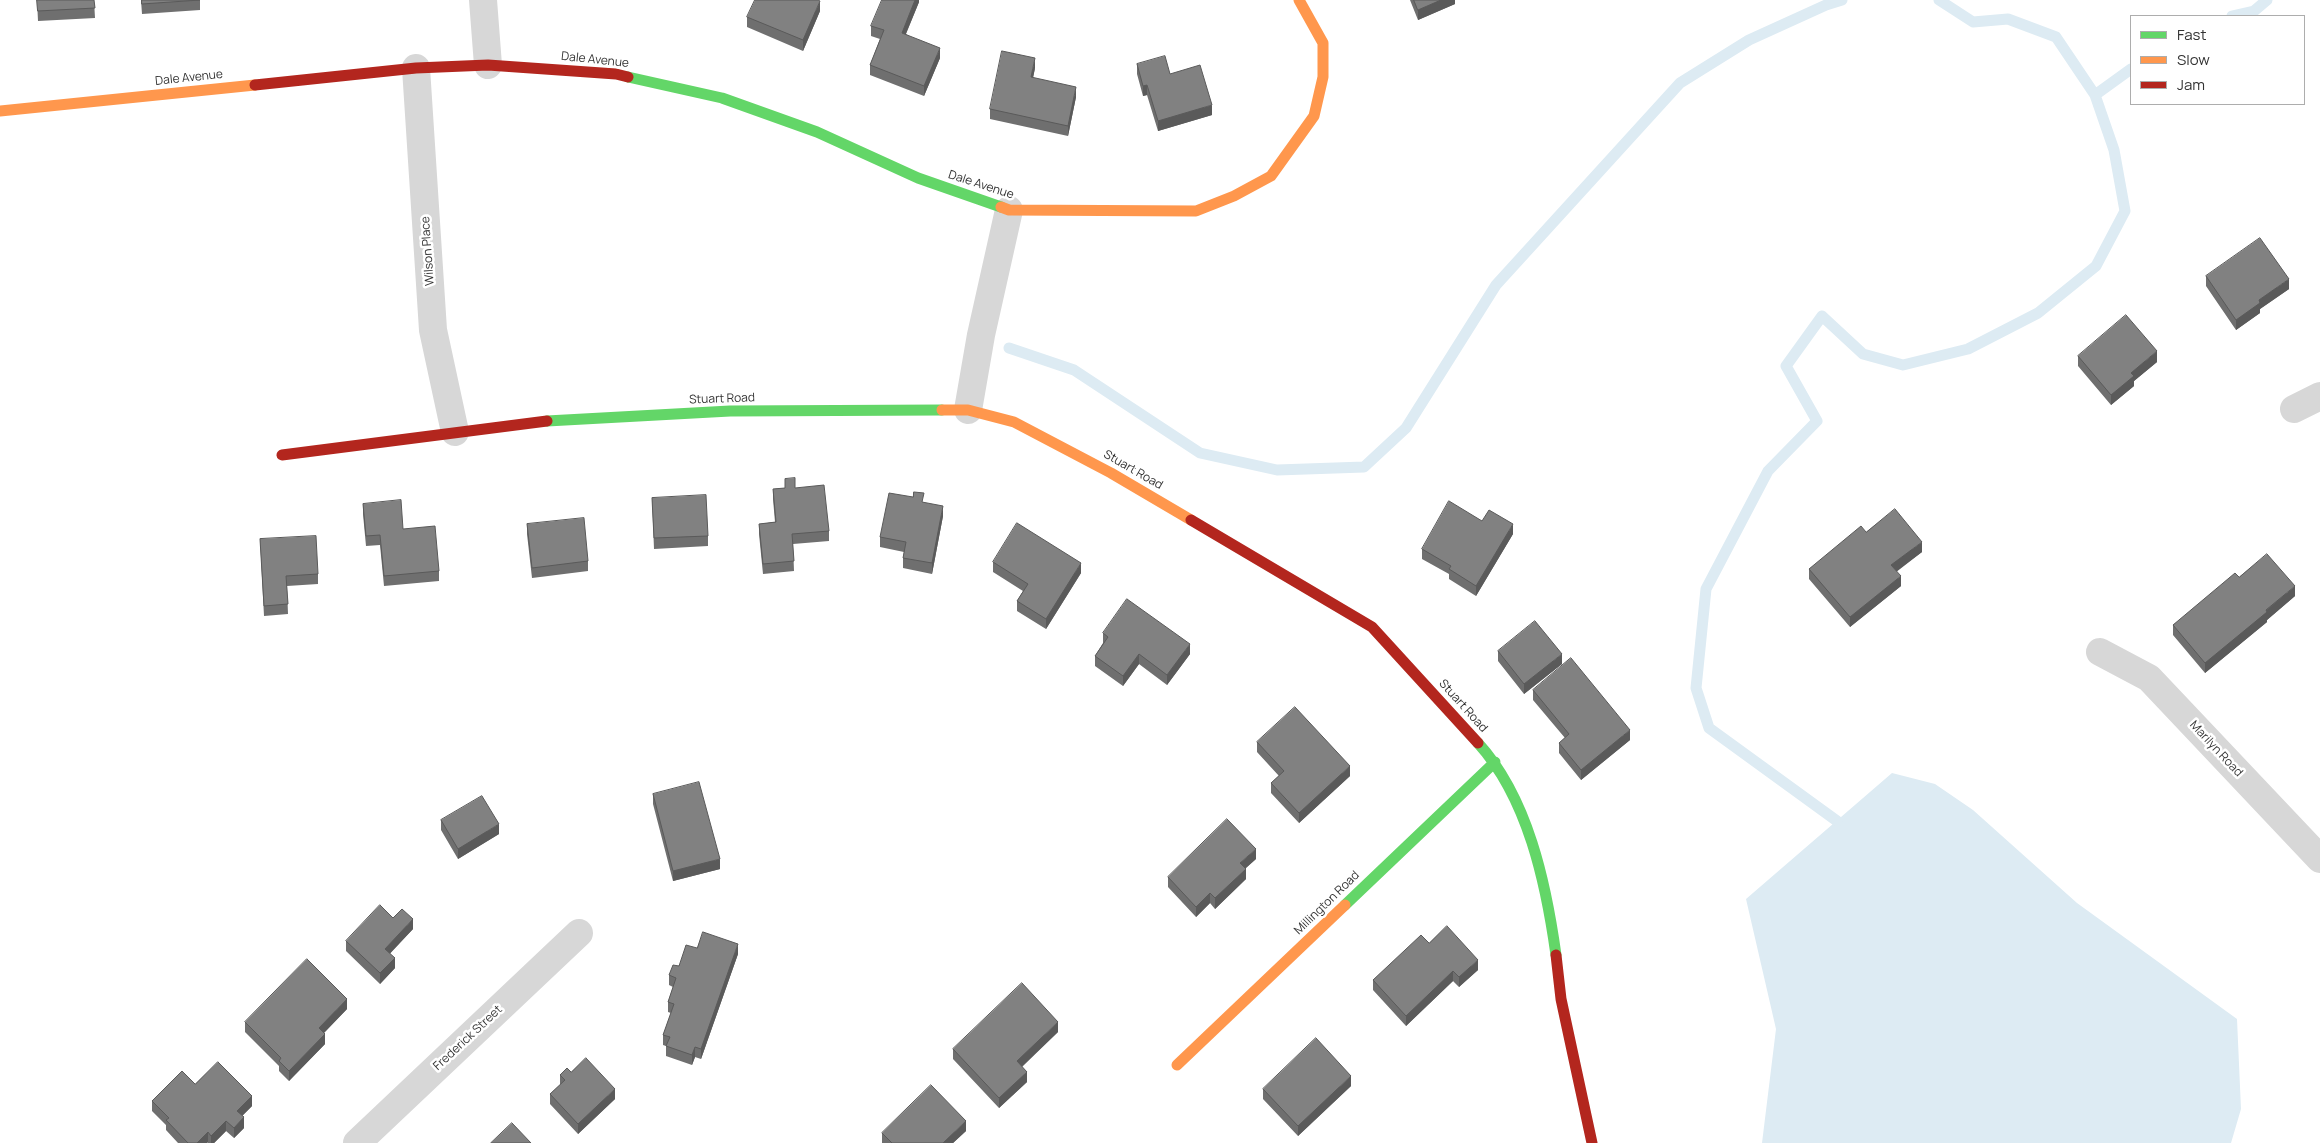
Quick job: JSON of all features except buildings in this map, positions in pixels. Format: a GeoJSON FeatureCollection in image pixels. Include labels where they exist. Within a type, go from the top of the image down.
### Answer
{"type":"FeatureCollection","features":[{"type":"Feature","properties":{"kind":"street"},"geometry":{"type":"LineString","coordinates":[[483,0],[488,65]]}},
{"type":"Feature","properties":{"kind":"street","name":"Dale Avenue"},"geometry":{"type":"LineString","coordinates":[[0,111],[416,68],[488,65],[616,74],[722,98],[817,132],[918,178],[1009,210],[1196,211],[1234,196],[1271,176],[1314,116],[1323,77],[1323,43],[1300,0]]}},
{"type":"Feature","properties":{"kind":"street","name":"Wilson Place"},"geometry":{"type":"LineString","coordinates":[[416,68],[433,330],[455,432]]}},
{"type":"Feature","properties":{"kind":"street"},"geometry":{"type":"LineString","coordinates":[[968,410],[981,335],[1009,210]]}},
{"type":"Feature","properties":{"kind":"street"},"geometry":{"type":"LineString","coordinates":[[2294,410],[2320,396]]}},
{"type":"Feature","properties":{"kind":"street","name":"Stuart Road"},"geometry":{"type":"LineString","coordinates":[[282,455],[543,421],[730,411],[968,410],[1014,422],[1111,473],[1372,627],[1495,762],[1524,817],[1550,910],[1561,999],[1592,1143]]}},
{"type":"Feature","properties":{"kind":"street","name":"Marilyn Road"},"geometry":{"type":"LineString","coordinates":[[2100,652],[2149,678],[2320,859]]}},
{"type":"Feature","properties":{"kind":"street","name":"Millington Road"},"geometry":{"type":"LineString","coordinates":[[1177,1065],[1495,762]]}},
{"type":"Feature","properties":{"kind":"street","name":"Frederick Street"},"geometry":{"type":"LineString","coordinates":[[357,1143],[579,933]]}},
{"type":"Feature","properties":{"kind":"shaded area"},"geometry":{"type":"Polygon","coordinates":[[[1892,773],[1935,784],[1973,810],[2077,903],[2237,1019],[2241,1109],[2231,1143],[1762,1143],[1776,1029],[1746,899],[1892,773]]]}},
{"type":"Feature","properties":{"kind":"waterway"},"geometry":{"type":"LineString","coordinates":[[1009,348],[1074,370],[1200,453],[1277,470],[1364,467],[1406,428],[1496,285],[1680,83],[1749,40],[1826,5],[1842,0]]}},
{"type":"Feature","properties":{"kind":"waterway"},"geometry":{"type":"LineString","coordinates":[[1837,821],[1709,728],[1696,688],[1706,589],[1768,471],[1817,421],[1786,366],[1822,316],[1863,354],[1903,365],[1968,349],[2038,313],[2096,266],[2125,211],[2114,150],[2095,95],[2056,37],[2008,19],[1973,22],[1939,0]]}},
{"type":"Feature","properties":{"kind":"waterway"},"geometry":{"type":"LineString","coordinates":[[2236,15],[2254,11],[2267,0]]}},
{"type":"Feature","properties":{"kind":"waterway"},"geometry":{"type":"LineString","coordinates":[[2095,95],[2130,70]]}},
{"type":"Feature","properties":{"kind":"traffic: fast"},"geometry":{"type":"LineString","coordinates":[[628,77],[722,98],[817,132],[918,178],[1001,207]]}},
{"type":"Feature","properties":{"kind":"traffic: fast"},"geometry":{"type":"LineString","coordinates":[[547,421],[730,411],[942,410]]}},
{"type":"Feature","properties":{"kind":"traffic: fast"},"geometry":{"type":"LineString","coordinates":[[1478,743],[1510,789],[1522,815],[1532,843],[1547,899],[1556,955]]}},
{"type":"Feature","properties":{"kind":"traffic: fast"},"geometry":{"type":"LineString","coordinates":[[1345,905],[1495,762]]}},
{"type":"Feature","properties":{"kind":"traffic: slow"},"geometry":{"type":"LineString","coordinates":[[1001,207],[1009,210],[1196,211],[1234,196],[1271,176],[1314,116],[1323,77],[1323,43],[1299,0]]}},
{"type":"Feature","properties":{"kind":"traffic: slow"},"geometry":{"type":"LineString","coordinates":[[0,111],[255,85]]}},
{"type":"Feature","properties":{"kind":"traffic: slow"},"geometry":{"type":"LineString","coordinates":[[942,410],[968,410],[1014,422],[1111,473],[1191,520]]}},
{"type":"Feature","properties":{"kind":"traffic: slow"},"geometry":{"type":"LineString","coordinates":[[1177,1065],[1345,905]]}},
{"type":"Feature","properties":{"kind":"traffic: jam"},"geometry":{"type":"LineString","coordinates":[[255,85],[416,68],[488,65],[616,74],[628,77]]}},
{"type":"Feature","properties":{"kind":"traffic: jam"},"geometry":{"type":"LineString","coordinates":[[282,455],[547,421]]}},
{"type":"Feature","properties":{"kind":"traffic: jam"},"geometry":{"type":"LineString","coordinates":[[1191,520],[1372,627],[1478,743]]}},
{"type":"Feature","properties":{"kind":"traffic: jam"},"geometry":{"type":"LineString","coordinates":[[1556,955],[1561,999],[1592,1143]]}}]}
